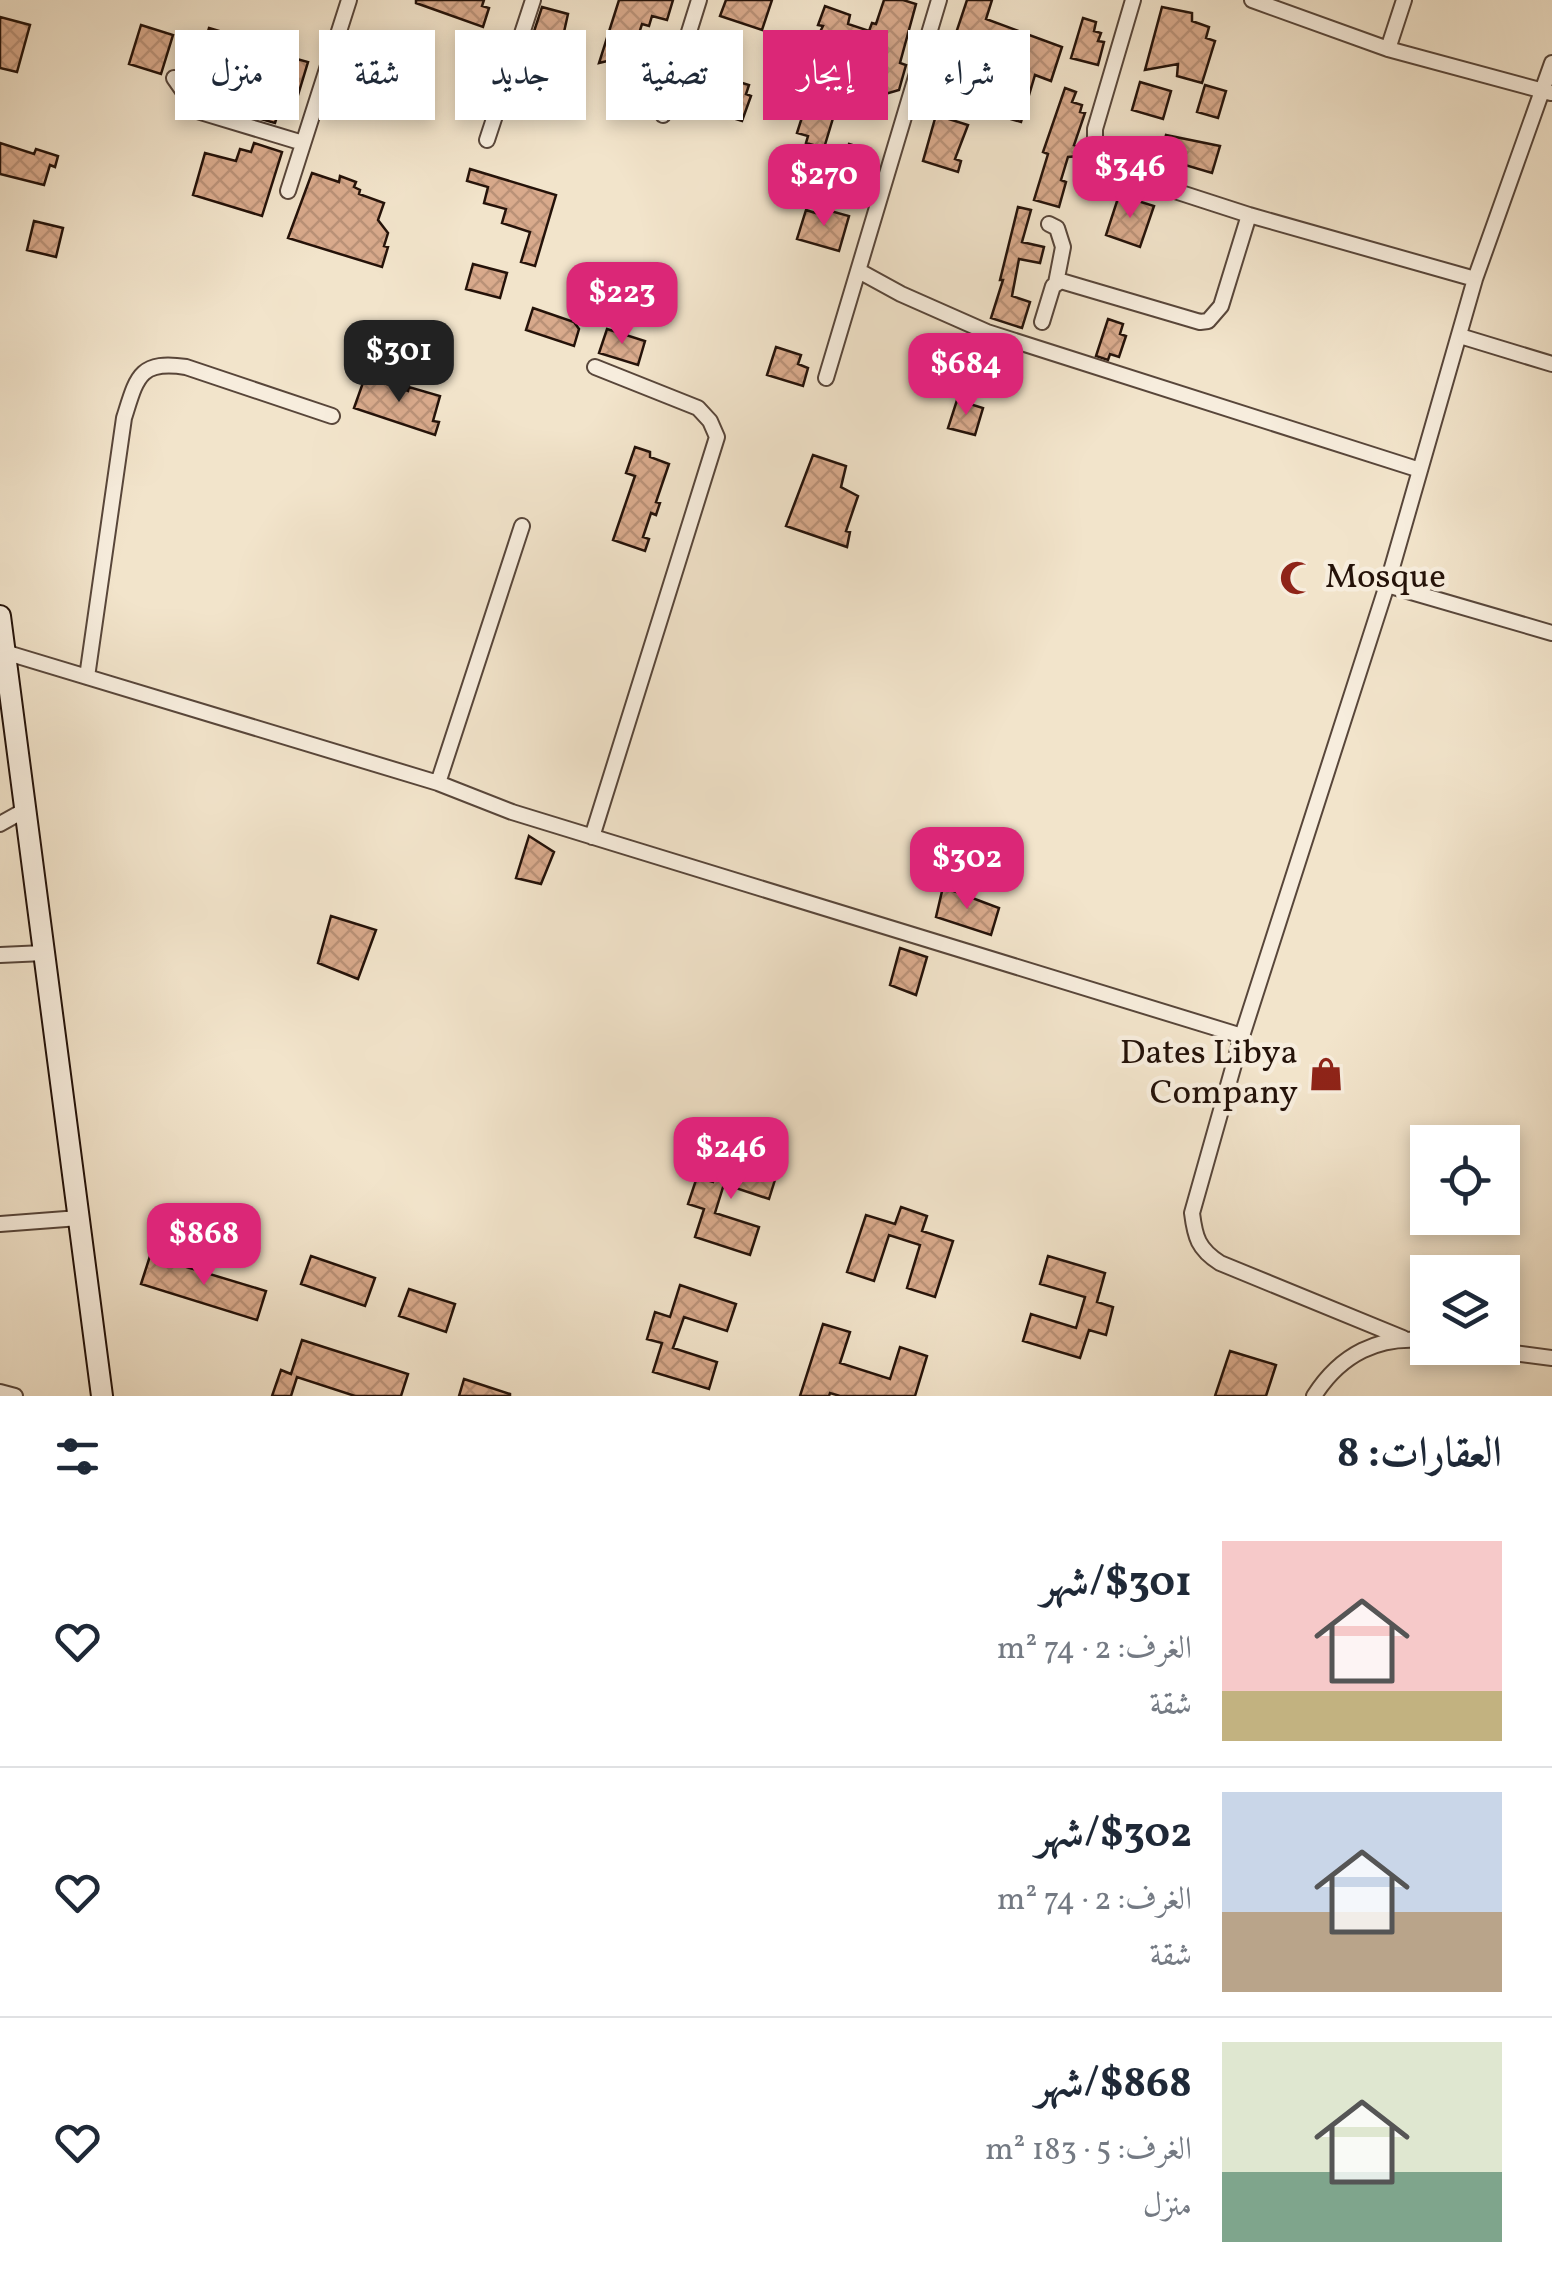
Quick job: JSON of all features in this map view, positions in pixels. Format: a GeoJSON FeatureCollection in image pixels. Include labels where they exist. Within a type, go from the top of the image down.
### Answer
{"type":"FeatureCollection","features":[{"type":"Feature","properties":{"kind":"street"},"geometry":{"type":"LineString","coordinates":[[288,190],[349,0]]}},
{"type":"Feature","properties":{"kind":"street"},"geometry":{"type":"LineString","coordinates":[[487,140],[533,0]]}},
{"type":"Feature","properties":{"kind":"street"},"geometry":{"type":"LineString","coordinates":[[689,30],[699,0]]}},
{"type":"Feature","properties":{"kind":"street"},"geometry":{"type":"LineString","coordinates":[[826,378],[939,0]]}},
{"type":"Feature","properties":{"kind":"street"},"geometry":{"type":"LineString","coordinates":[[1133,0],[1095,130],[1095,153],[1107,170],[1475,279]]}},
{"type":"Feature","properties":{"kind":"street"},"geometry":{"type":"LineString","coordinates":[[1253,0],[1388,49],[1548,92]]}},
{"type":"Feature","properties":{"kind":"street"},"geometry":{"type":"LineString","coordinates":[[1388,49],[1404,0]]}},
{"type":"Feature","properties":{"kind":"street"},"geometry":{"type":"LineString","coordinates":[[1410,1339],[1206,1254],[1196,1238],[1192,1213],[1242,1036],[1387,585],[1475,279],[1548,92],[1552,62]]}},
{"type":"Feature","properties":{"kind":"street"},"geometry":{"type":"LineString","coordinates":[[174,78],[197,111],[303,143]]}},
{"type":"Feature","properties":{"kind":"street"},"geometry":{"type":"LineString","coordinates":[[1056,283],[1061,281],[1200,322],[1208,321],[1220,306],[1249,215]]}},
{"type":"Feature","properties":{"kind":"street"},"geometry":{"type":"LineString","coordinates":[[1042,322],[1056,283],[1062,239],[1057,228],[1049,224]]}},
{"type":"Feature","properties":{"kind":"street"},"geometry":{"type":"LineString","coordinates":[[858,271],[987,332],[1420,470]]}},
{"type":"Feature","properties":{"kind":"street"},"geometry":{"type":"LineString","coordinates":[[1460,336],[1552,364]]}},
{"type":"Feature","properties":{"kind":"street"},"geometry":{"type":"LineString","coordinates":[[87,677],[124,418],[135,383],[148,368],[164,364],[186,367],[332,416]]}},
{"type":"Feature","properties":{"kind":"street"},"geometry":{"type":"LineString","coordinates":[[592,837],[716,437],[710,421],[698,408],[595,367]]}},
{"type":"Feature","properties":{"kind":"street"},"geometry":{"type":"LineString","coordinates":[[438,783],[522,526]]}},
{"type":"Feature","properties":{"kind":"street"},"geometry":{"type":"LineString","coordinates":[[1387,585],[1552,632]]}},
{"type":"Feature","properties":{"kind":"street"},"geometry":{"type":"LineString","coordinates":[[0,616],[102,1396]]}},
{"type":"Feature","properties":{"kind":"street"},"geometry":{"type":"LineString","coordinates":[[2,651],[438,783],[512,812],[1242,1036]]}},
{"type":"Feature","properties":{"kind":"street"},"geometry":{"type":"LineString","coordinates":[[0,824],[25,810]]}},
{"type":"Feature","properties":{"kind":"street"},"geometry":{"type":"LineString","coordinates":[[0,955],[44,953]]}},
{"type":"Feature","properties":{"kind":"street"},"geometry":{"type":"LineString","coordinates":[[0,1224],[79,1218]]}},
{"type":"Feature","properties":{"kind":"street"},"geometry":{"type":"LineString","coordinates":[[1314,1396],[1328,1375],[1358,1351],[1403,1338]]}},
{"type":"Feature","properties":{"kind":"street"},"geometry":{"type":"LineString","coordinates":[[1520,1354],[1552,1358]]}},
{"type":"Feature","properties":{"kind":"street"},"geometry":{"type":"LineString","coordinates":[[0,1392],[15,1396]]}},
{"type":"Feature","properties":{"kind":"building"},"geometry":{"type":"Polygon","coordinates":[[[416,0],[484,0],[482,6],[489,8],[483,27],[416,0]]]}},
{"type":"Feature","properties":{"kind":"building"},"geometry":{"type":"Polygon","coordinates":[[[619,0],[673,0],[667,20],[652,16],[649,26],[642,24],[640,30],[609,30],[619,0]]]}},
{"type":"Feature","properties":{"kind":"building"},"geometry":{"type":"Polygon","coordinates":[[[726,0],[772,0],[762,30],[720,16],[726,0]]]}},
{"type":"Feature","properties":{"kind":"building"},"geometry":{"type":"Polygon","coordinates":[[[884,0],[916,4],[900,63],[906,65],[899,90],[888,93],[888,30],[869,30],[872,23],[876,24],[884,0]]]}},
{"type":"Feature","properties":{"kind":"building"},"geometry":{"type":"Polygon","coordinates":[[[967,0],[992,0],[986,19],[1016,30],[957,30],[967,0]]]}},
{"type":"Feature","properties":{"kind":"building"},"geometry":{"type":"Polygon","coordinates":[[[825,6],[850,15],[848,24],[866,30],[821,30],[823,26],[818,25],[825,6]]]}},
{"type":"Feature","properties":{"kind":"building"},"geometry":{"type":"Polygon","coordinates":[[[542,7],[568,14],[564,30],[534,30],[542,7]]]}},
{"type":"Feature","properties":{"kind":"building"},"geometry":{"type":"Polygon","coordinates":[[[1162,7],[1192,13],[1192,21],[1209,27],[1206,38],[1215,41],[1202,83],[1177,76],[1178,64],[1145,70],[1162,7]]]}},
{"type":"Feature","properties":{"kind":"building"},"geometry":{"type":"Polygon","coordinates":[[[0,17],[30,25],[17,72],[0,68],[0,17]]]}},
{"type":"Feature","properties":{"kind":"building"},"geometry":{"type":"Polygon","coordinates":[[[1083,18],[1096,22],[1094,31],[1101,33],[1098,41],[1104,42],[1098,65],[1071,58],[1083,18]]]}},
{"type":"Feature","properties":{"kind":"building"},"geometry":{"type":"Polygon","coordinates":[[[141,25],[173,35],[161,74],[129,64],[141,25]]]}},
{"type":"Feature","properties":{"kind":"building"},"geometry":{"type":"Polygon","coordinates":[[[1030,35],[1062,47],[1051,81],[1035,75],[1030,92],[1030,35]]]}},
{"type":"Feature","properties":{"kind":"building"},"geometry":{"type":"Polygon","coordinates":[[[606,41],[606,61],[599,63],[606,41]]]}},
{"type":"Feature","properties":{"kind":"building"},"geometry":{"type":"Polygon","coordinates":[[[299,60],[308,62],[299,92],[299,60]]]}},
{"type":"Feature","properties":{"kind":"building"},"geometry":{"type":"Polygon","coordinates":[[[1140,82],[1171,91],[1163,119],[1132,110],[1140,82]]]}},
{"type":"Feature","properties":{"kind":"building"},"geometry":{"type":"Polygon","coordinates":[[[743,83],[749,85],[746,94],[751,96],[743,118],[743,83]]]}},
{"type":"Feature","properties":{"kind":"building"},"geometry":{"type":"Polygon","coordinates":[[[1205,85],[1226,91],[1218,118],[1197,112],[1205,85]]]}},
{"type":"Feature","properties":{"kind":"building"},"geometry":{"type":"Polygon","coordinates":[[[1065,88],[1076,92],[1072,102],[1082,105],[1080,112],[1085,113],[1074,145],[1082,147],[1079,156],[1068,157],[1059,207],[1034,200],[1048,154],[1043,152],[1065,88]]]}},
{"type":"Feature","properties":{"kind":"building"},"geometry":{"type":"Polygon","coordinates":[[[801,120],[832,120],[824,148],[806,143],[808,136],[797,133],[801,120]]]}},
{"type":"Feature","properties":{"kind":"building"},"geometry":{"type":"Polygon","coordinates":[[[935,120],[968,125],[955,159],[961,161],[958,172],[923,161],[935,120]]]}},
{"type":"Feature","properties":{"kind":"building"},"geometry":{"type":"Polygon","coordinates":[[[1166,135],[1220,146],[1212,173],[1182,164],[1180,173],[1158,167],[1166,135]]]}},
{"type":"Feature","properties":{"kind":"building"},"geometry":{"type":"Polygon","coordinates":[[[0,143],[34,154],[36,149],[58,156],[55,167],[50,165],[44,185],[0,174],[0,143]]]}},
{"type":"Feature","properties":{"kind":"building"},"geometry":{"type":"Polygon","coordinates":[[[254,143],[282,152],[262,216],[193,195],[205,153],[236,161],[240,149],[251,152],[254,143]]]}},
{"type":"Feature","properties":{"kind":"building"},"geometry":{"type":"Polygon","coordinates":[[[849,144],[869,150],[860,176],[841,169],[849,144]]]}},
{"type":"Feature","properties":{"kind":"building"},"geometry":{"type":"Polygon","coordinates":[[[470,169],[556,195],[535,266],[521,262],[530,232],[502,223],[506,209],[484,203],[488,187],[467,181],[470,169]]]}},
{"type":"Feature","properties":{"kind":"building"},"geometry":{"type":"Polygon","coordinates":[[[312,173],[339,182],[340,176],[356,182],[354,187],[360,190],[359,194],[384,203],[378,220],[388,233],[382,267],[288,238],[312,173]]]}},
{"type":"Feature","properties":{"kind":"building"},"geometry":{"type":"Polygon","coordinates":[[[1119,195],[1154,206],[1140,247],[1106,235],[1119,195]]]}},
{"type":"Feature","properties":{"kind":"building"},"geometry":{"type":"Polygon","coordinates":[[[1018,207],[1031,210],[1022,242],[1044,247],[1040,263],[1019,259],[1012,296],[1030,302],[1022,328],[991,318],[1018,207]]]}},
{"type":"Feature","properties":{"kind":"building"},"geometry":{"type":"Polygon","coordinates":[[[806,210],[825,216],[827,210],[849,216],[839,251],[797,239],[806,210]]]}},
{"type":"Feature","properties":{"kind":"building"},"geometry":{"type":"Polygon","coordinates":[[[34,221],[63,228],[56,257],[27,250],[34,221]]]}},
{"type":"Feature","properties":{"kind":"building"},"geometry":{"type":"Polygon","coordinates":[[[473,264],[507,273],[500,298],[466,289],[473,264]]]}},
{"type":"Feature","properties":{"kind":"building"},"geometry":{"type":"Polygon","coordinates":[[[533,308],[574,322],[579,329],[574,346],[526,330],[533,308]]]}},
{"type":"Feature","properties":{"kind":"building"},"geometry":{"type":"Polygon","coordinates":[[[1108,319],[1123,324],[1120,334],[1126,336],[1119,357],[1110,354],[1108,360],[1096,356],[1108,319]]]}},
{"type":"Feature","properties":{"kind":"building"},"geometry":{"type":"Polygon","coordinates":[[[607,329],[645,341],[638,365],[599,353],[607,329]]]}},
{"type":"Feature","properties":{"kind":"building"},"geometry":{"type":"Polygon","coordinates":[[[776,347],[801,355],[798,364],[808,368],[803,386],[767,375],[776,347]]]}},
{"type":"Feature","properties":{"kind":"building"},"geometry":{"type":"Polygon","coordinates":[[[365,377],[408,391],[409,387],[440,396],[433,421],[439,422],[435,435],[354,408],[365,377]]]}},
{"type":"Feature","properties":{"kind":"building"},"geometry":{"type":"Polygon","coordinates":[[[957,400],[983,408],[975,435],[948,428],[957,400]]]}},
{"type":"Feature","properties":{"kind":"building"},"geometry":{"type":"Polygon","coordinates":[[[635,447],[669,464],[656,502],[660,503],[656,515],[651,513],[643,537],[649,539],[645,551],[613,540],[635,476],[626,473],[635,447]]]}},
{"type":"Feature","properties":{"kind":"building"},"geometry":{"type":"Polygon","coordinates":[[[813,455],[846,466],[841,487],[858,496],[846,531],[850,532],[847,547],[786,526],[813,455]]]}},
{"type":"Feature","properties":{"kind":"building"},"geometry":{"type":"Polygon","coordinates":[[[529,836],[554,852],[541,884],[516,878],[529,836]]]}},
{"type":"Feature","properties":{"kind":"building"},"geometry":{"type":"Polygon","coordinates":[[[943,887],[999,908],[991,935],[936,917],[943,887]]]}},
{"type":"Feature","properties":{"kind":"building"},"geometry":{"type":"Polygon","coordinates":[[[331,916],[376,930],[358,979],[318,963],[331,916]]]}},
{"type":"Feature","properties":{"kind":"building"},"geometry":{"type":"Polygon","coordinates":[[[900,948],[927,957],[916,995],[890,985],[900,948]]]}},
{"type":"Feature","properties":{"kind":"building"},"geometry":{"type":"Polygon","coordinates":[[[723,1152],[778,1170],[769,1199],[724,1184],[715,1213],[759,1227],[750,1255],[695,1237],[704,1209],[688,1204],[697,1177],[713,1182],[723,1152]]]}},
{"type":"Feature","properties":{"kind":"building"},"geometry":{"type":"Polygon","coordinates":[[[901,1207],[927,1216],[922,1231],[953,1241],[935,1297],[907,1288],[920,1245],[889,1235],[874,1281],[847,1272],[866,1215],[895,1224],[901,1207]]]}},
{"type":"Feature","properties":{"kind":"building"},"geometry":{"type":"Polygon","coordinates":[[[150,1256],[266,1291],[257,1320],[141,1284],[150,1256]]]}},
{"type":"Feature","properties":{"kind":"building"},"geometry":{"type":"Polygon","coordinates":[[[311,1256],[375,1278],[365,1306],[301,1284],[311,1256]]]}},
{"type":"Feature","properties":{"kind":"building"},"geometry":{"type":"Polygon","coordinates":[[[1048,1256],[1105,1273],[1097,1302],[1113,1307],[1106,1335],[1089,1330],[1080,1358],[1023,1341],[1031,1314],[1076,1328],[1085,1297],[1040,1284],[1048,1256]]]}},
{"type":"Feature","properties":{"kind":"building"},"geometry":{"type":"Polygon","coordinates":[[[680,1285],[736,1304],[727,1331],[684,1317],[673,1348],[717,1362],[709,1389],[653,1372],[662,1343],[647,1339],[655,1312],[670,1317],[680,1285]]]}},
{"type":"Feature","properties":{"kind":"building"},"geometry":{"type":"Polygon","coordinates":[[[409,1289],[455,1304],[446,1332],[399,1316],[409,1289]]]}},
{"type":"Feature","properties":{"kind":"building"},"geometry":{"type":"Polygon","coordinates":[[[823,1324],[850,1332],[840,1363],[890,1379],[900,1347],[927,1356],[915,1396],[800,1396],[823,1324]]]}},
{"type":"Feature","properties":{"kind":"building"},"geometry":{"type":"Polygon","coordinates":[[[302,1340],[408,1374],[401,1396],[355,1396],[297,1377],[291,1396],[272,1396],[281,1370],[291,1374],[302,1340]]]}},
{"type":"Feature","properties":{"kind":"building"},"geometry":{"type":"Polygon","coordinates":[[[1230,1351],[1276,1365],[1266,1396],[1215,1396],[1230,1351]]]}},
{"type":"Feature","properties":{"kind":"building"},"geometry":{"type":"Polygon","coordinates":[[[464,1379],[510,1394],[510,1396],[459,1396],[464,1379]]]}},
{"type":"Feature","properties":{"kind":"place","name":"Mosque"},"geometry":{"type":"Point","coordinates":[1297,578]}},
{"type":"Feature","properties":{"kind":"place","name":"Dates Libya Company"},"geometry":{"type":"Point","coordinates":[1326,1074]}}]}
